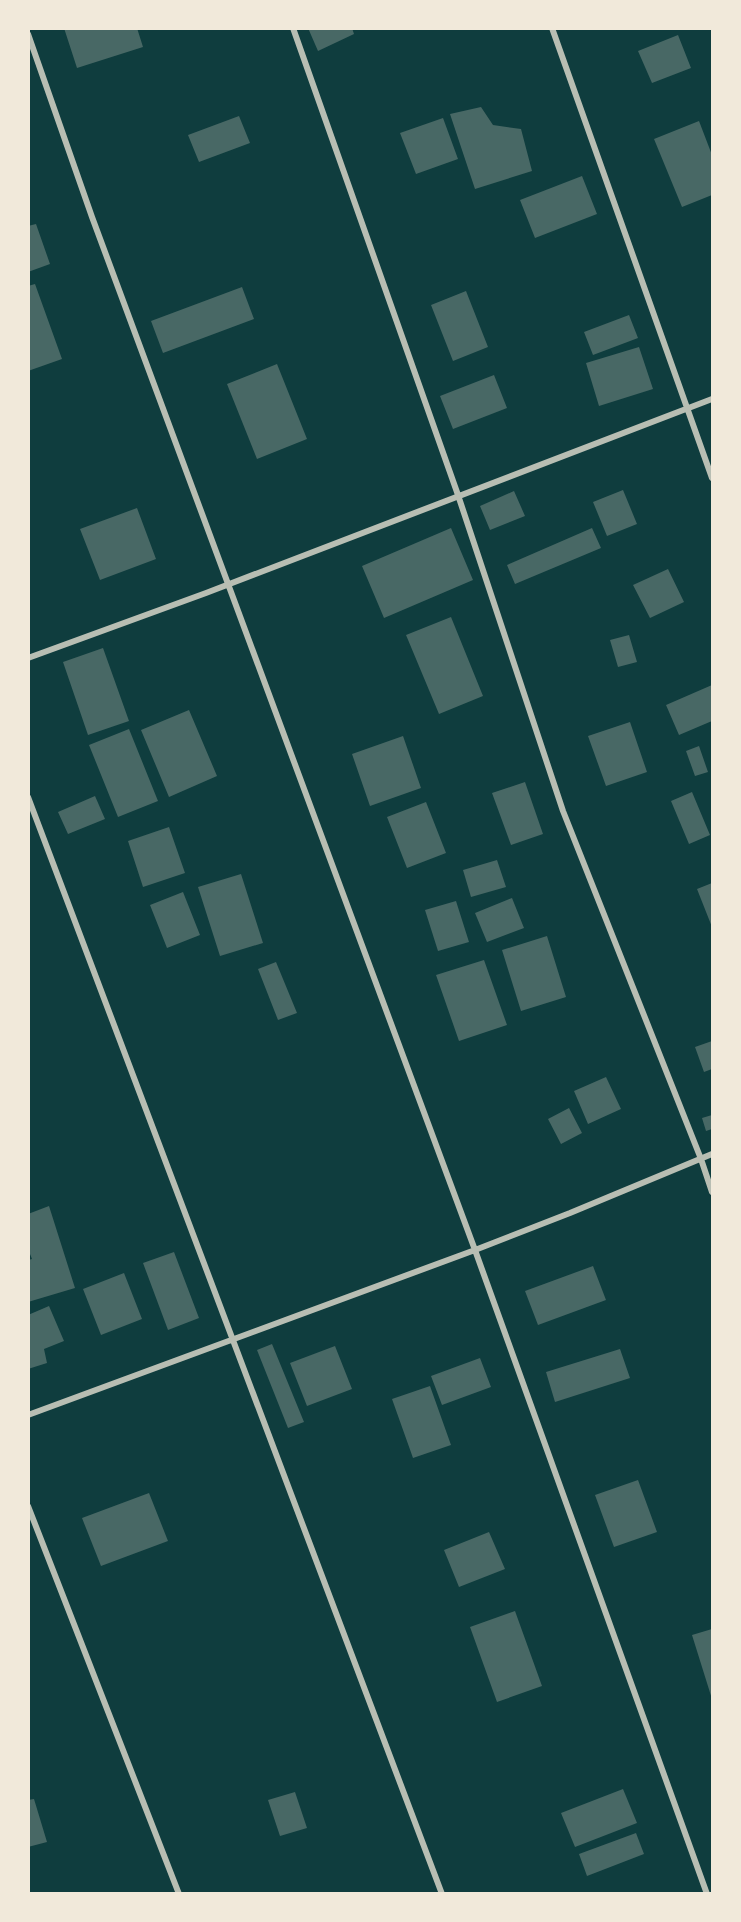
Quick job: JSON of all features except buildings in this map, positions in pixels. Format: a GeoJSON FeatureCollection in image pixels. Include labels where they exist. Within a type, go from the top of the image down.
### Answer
{"type":"FeatureCollection","features":[{"type":"Feature","properties":{"kind":"street"},"geometry":{"type":"LineString","coordinates":[[293,28],[458,495],[563,811],[712,1192]]}},
{"type":"Feature","properties":{"kind":"street"},"geometry":{"type":"LineString","coordinates":[[552,28],[712,478]]}},
{"type":"Feature","properties":{"kind":"street"},"geometry":{"type":"LineString","coordinates":[[28,34],[96,228],[475,1250],[707,1893]]}},
{"type":"Feature","properties":{"kind":"street"},"geometry":{"type":"LineString","coordinates":[[28,658],[227,585],[712,399]]}},
{"type":"Feature","properties":{"kind":"street"},"geometry":{"type":"LineString","coordinates":[[28,797],[442,1893]]}},
{"type":"Feature","properties":{"kind":"street"},"geometry":{"type":"LineString","coordinates":[[28,1415],[570,1214],[712,1154]]}},
{"type":"Feature","properties":{"kind":"street"},"geometry":{"type":"LineString","coordinates":[[28,1506],[179,1893]]}}]}
